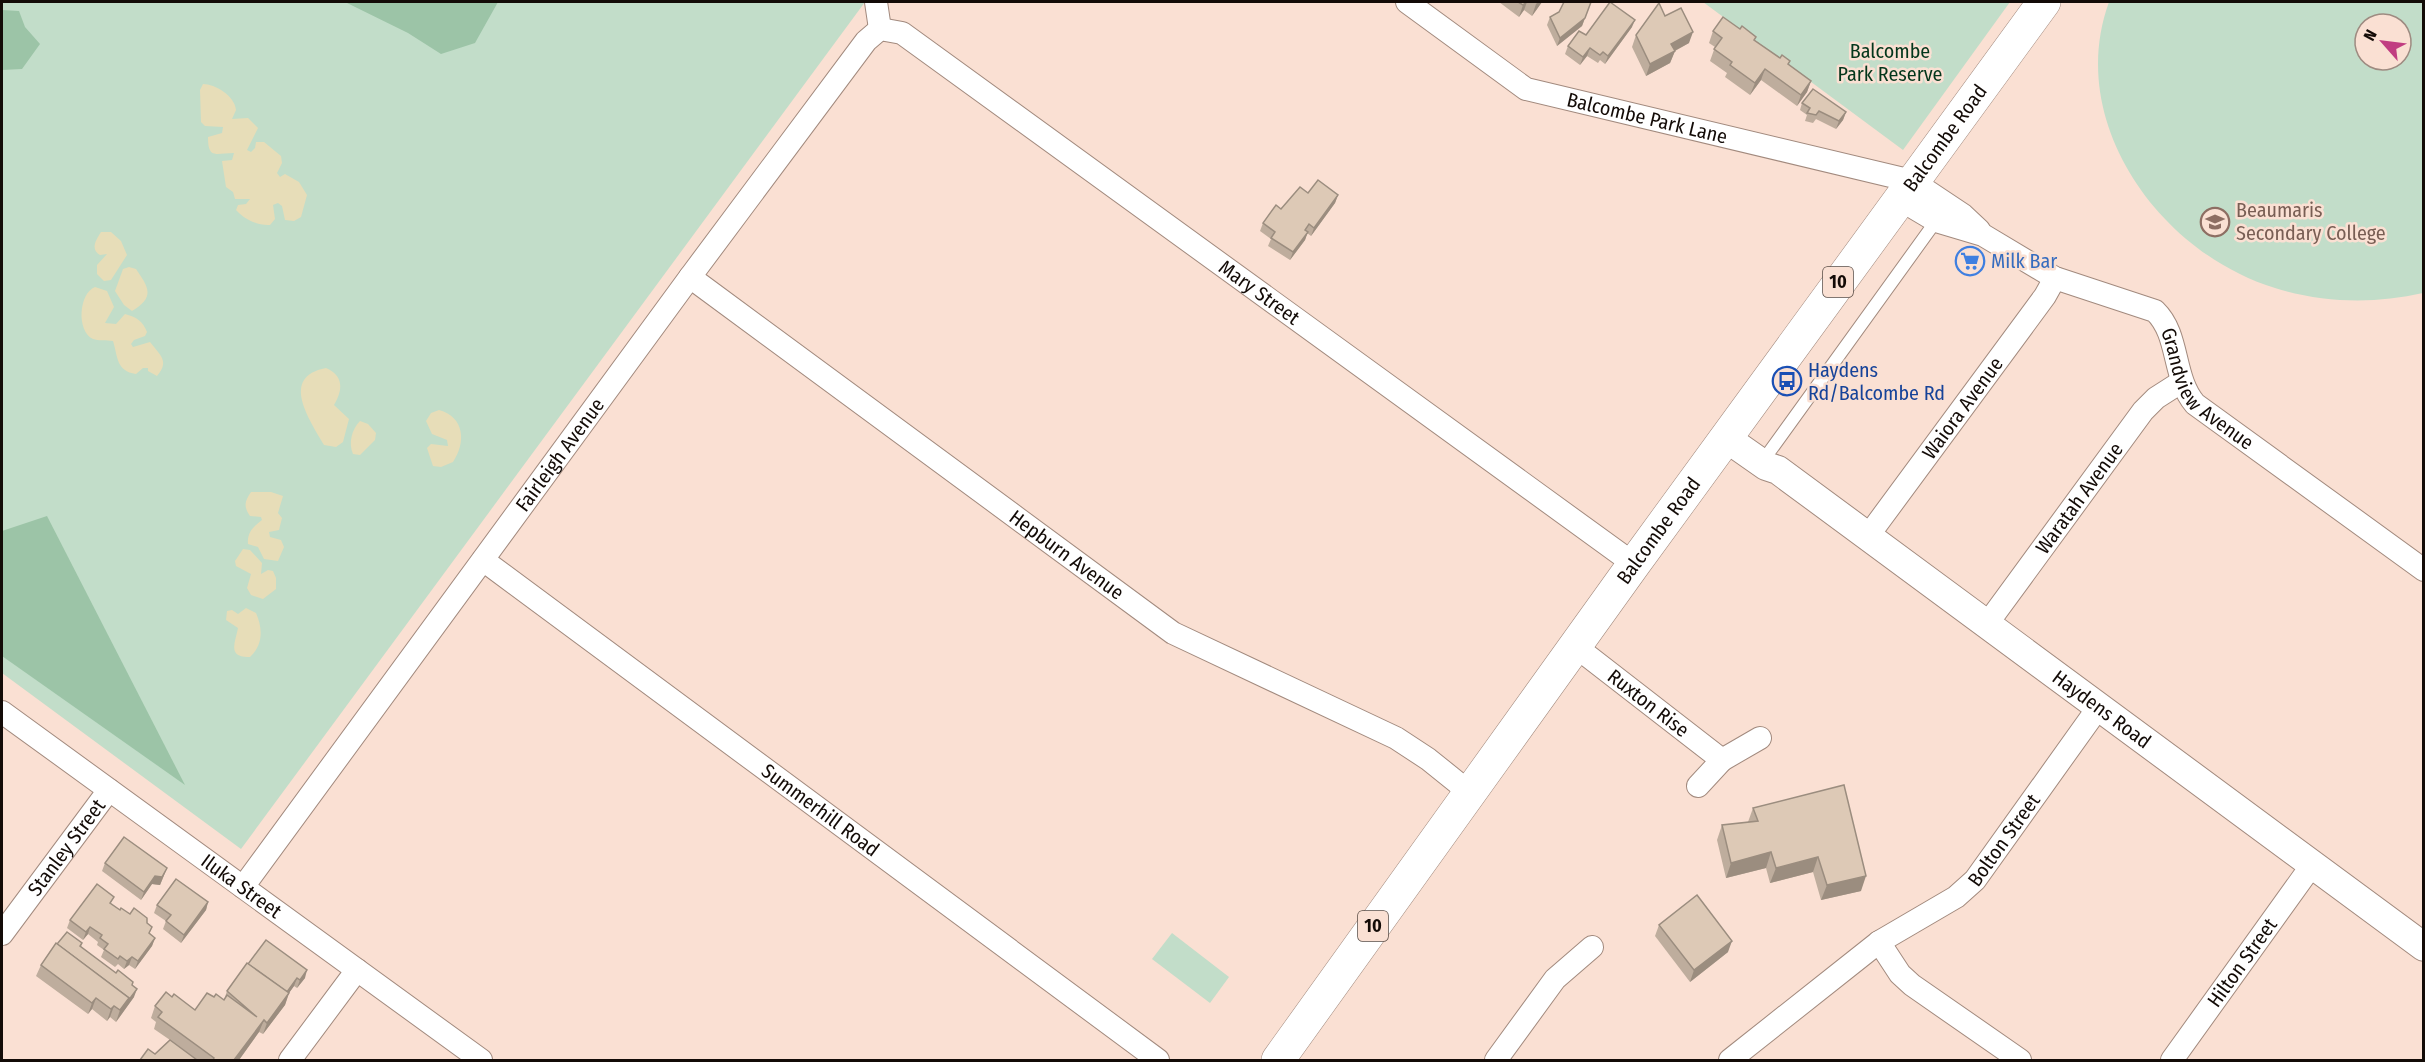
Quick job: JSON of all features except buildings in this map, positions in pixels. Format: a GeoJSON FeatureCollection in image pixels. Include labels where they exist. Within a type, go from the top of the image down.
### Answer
{"type":"FeatureCollection","features":[{"type":"Feature","properties":{"kind":"main road","name":"Balcombe Road"},"geometry":{"type":"LineString","coordinates":[[1278,1060],[1634,564],[2044,2]]}},
{"type":"Feature","properties":{"kind":"street"},"geometry":{"type":"LineString","coordinates":[[876,2],[880,29]]}},
{"type":"Feature","properties":{"kind":"street","name":"Balcombe Park Lane"},"geometry":{"type":"LineString","coordinates":[[1407,2],[1526,89],[1906,190]]}},
{"type":"Feature","properties":{"kind":"street","name":"Fairleigh Avenue"},"geometry":{"type":"LineString","coordinates":[[243,887],[690,277],[866,41],[880,29]]}},
{"type":"Feature","properties":{"kind":"street","name":"Mary Street"},"geometry":{"type":"LineString","coordinates":[[880,29],[902,33],[1634,564]]}},
{"type":"Feature","properties":{"kind":"street","name":"Grandview Avenue"},"geometry":{"type":"LineString","coordinates":[[1906,190],[1936,221],[1983,235],[2055,278],[2155,311],[2164,320],[2181,382],[2195,404],[2424,570]]}},
{"type":"Feature","properties":{"kind":"street","name":"Grandview Avenue"},"geometry":{"type":"LineString","coordinates":[[1906,190],[1963,214],[1983,235]]}},
{"type":"Feature","properties":{"kind":"street","name":"Hepburn Avenue"},"geometry":{"type":"LineString","coordinates":[[690,277],[1173,633],[1396,738],[1428,759],[1469,792]]}},
{"type":"Feature","properties":{"kind":"street","name":"Waiora Avenue"},"geometry":{"type":"LineString","coordinates":[[1868,536],[2045,296],[2055,278]]}},
{"type":"Feature","properties":{"kind":"street","name":"Waratah Avenue"},"geometry":{"type":"LineString","coordinates":[[1987,624],[2143,411],[2156,398],[2181,382]]}},
{"type":"Feature","properties":{"kind":"street","name":"Haydens Road"},"geometry":{"type":"LineString","coordinates":[[1731,431],[1774,461],[1868,536],[2098,708],[2424,947]]}},
{"type":"Feature","properties":{"kind":"street","name":"Summerhill Road"},"geometry":{"type":"LineString","coordinates":[[483,560],[1158,1060]]}},
{"type":"Feature","properties":{"kind":"street","name":"Ruxton Rise"},"geometry":{"type":"LineString","coordinates":[[1575,646],[1722,760]]}},
{"type":"Feature","properties":{"kind":"street","name":"Bolton Street"},"geometry":{"type":"LineString","coordinates":[[1730,1060],[1880,942],[1956,897],[1975,880],[2098,708]]}},
{"type":"Feature","properties":{"kind":"street","name":"Iluka Street"},"geometry":{"type":"LineString","coordinates":[[2,712],[481,1060]]}},
{"type":"Feature","properties":{"kind":"street"},"geometry":{"type":"LineString","coordinates":[[1698,786],[1722,760],[1760,738]]}},
{"type":"Feature","properties":{"kind":"street","name":"Stanley Street"},"geometry":{"type":"LineString","coordinates":[[2,934],[108,790]]}},
{"type":"Feature","properties":{"kind":"street","name":"Hilton Street"},"geometry":{"type":"LineString","coordinates":[[2172,1060],[2312,865]]}},
{"type":"Feature","properties":{"kind":"street"},"geometry":{"type":"LineString","coordinates":[[1880,942],[1906,980],[2020,1060]]}},
{"type":"Feature","properties":{"kind":"street"},"geometry":{"type":"LineString","coordinates":[[1496,1060],[1555,979],[1592,946]]}},
{"type":"Feature","properties":{"kind":"street"},"geometry":{"type":"LineString","coordinates":[[290,1060],[357,970]]}},
{"type":"Feature","properties":{"kind":"lane"},"geometry":{"type":"LineString","coordinates":[[1774,461],[1936,221]]}},
{"type":"Feature","properties":{"kind":"green space"},"geometry":{"type":"Polygon","coordinates":[[[2,2],[865,2],[241,849],[2,673],[2,2]]]}},
{"type":"Feature","properties":{"kind":"green space"},"geometry":{"type":"Polygon","coordinates":[[[345,2],[498,2],[475,43],[441,54],[408,33],[345,2]]]}},
{"type":"Feature","properties":{"kind":"green space","name":"Balcombe Park Reserve"},"geometry":{"type":"Polygon","coordinates":[[[1703,2],[2010,2],[1903,150],[1703,2]]]}},
{"type":"Feature","properties":{"kind":"green space","name":"Beaumaris Secondary College"},"geometry":{"type":"Polygon","coordinates":[[[2109,2],[2423,2],[2423,293],[2368,300],[2312,297],[2275,288],[2233,271],[2194,245],[2160,214],[2132,177],[2112,136],[2100,92],[2099,47],[2109,2]]]}},
{"type":"Feature","properties":{"kind":"green space"},"geometry":{"type":"Polygon","coordinates":[[[2,10],[19,11],[25,27],[40,44],[22,69],[2,70],[2,10]]]}},
{"type":"Feature","properties":{"kind":"green space"},"geometry":{"type":"Polygon","coordinates":[[[47,516],[185,785],[2,656],[2,531],[47,516]]]}},
{"type":"Feature","properties":{"kind":"green space"},"geometry":{"type":"Polygon","coordinates":[[[1172,933],[1229,977],[1210,1003],[1152,959],[1172,933]]]}},
{"type":"Feature","properties":{"kind":"sand"},"geometry":{"type":"Polygon","coordinates":[[[203,84],[218,89],[232,100],[236,110],[232,119],[248,118],[258,128],[247,150],[251,152],[256,142],[264,142],[281,156],[282,163],[277,173],[280,177],[285,174],[299,182],[307,195],[301,217],[294,221],[285,220],[282,206],[278,203],[273,205],[275,219],[270,225],[265,225],[252,221],[236,210],[238,205],[246,204],[250,199],[235,199],[233,192],[226,187],[222,161],[232,160],[234,153],[214,154],[211,152],[208,137],[222,133],[223,127],[205,126],[201,122],[200,90],[203,84]]]}},
{"type":"Feature","properties":{"kind":"sand"},"geometry":{"type":"Polygon","coordinates":[[[101,232],[111,232],[121,241],[127,255],[111,280],[104,281],[97,274],[97,265],[107,254],[100,255],[95,250],[96,241],[101,232]]]}},
{"type":"Feature","properties":{"kind":"sand"},"geometry":{"type":"Polygon","coordinates":[[[129,267],[136,269],[148,292],[144,301],[132,311],[124,305],[115,291],[123,269],[129,267]]]}},
{"type":"Feature","properties":{"kind":"sand"},"geometry":{"type":"Polygon","coordinates":[[[95,287],[107,291],[114,307],[105,323],[116,324],[125,314],[141,322],[147,332],[145,336],[134,340],[131,344],[133,347],[150,342],[163,362],[157,376],[148,371],[148,368],[143,368],[136,374],[125,370],[119,362],[113,341],[95,340],[88,335],[82,321],[83,304],[95,287]]]}},
{"type":"Feature","properties":{"kind":"sand"},"geometry":{"type":"Polygon","coordinates":[[[326,368],[339,379],[340,389],[334,405],[349,419],[343,442],[336,447],[324,445],[302,400],[301,390],[304,380],[312,373],[326,368]]]}},
{"type":"Feature","properties":{"kind":"sand"},"geometry":{"type":"Polygon","coordinates":[[[439,410],[454,418],[461,431],[457,455],[453,462],[441,467],[433,466],[427,448],[431,444],[448,446],[447,440],[432,434],[426,421],[431,413],[439,410]]]}},
{"type":"Feature","properties":{"kind":"sand"},"geometry":{"type":"Polygon","coordinates":[[[360,421],[368,424],[376,433],[375,440],[360,455],[353,454],[351,441],[353,432],[360,421]]]}},
{"type":"Feature","properties":{"kind":"sand"},"geometry":{"type":"Polygon","coordinates":[[[251,492],[271,492],[283,496],[278,513],[282,518],[279,530],[269,532],[270,537],[281,540],[284,547],[278,561],[264,559],[258,547],[248,544],[251,530],[262,520],[261,517],[250,516],[246,509],[246,501],[251,492]]]}},
{"type":"Feature","properties":{"kind":"sand"},"geometry":{"type":"Polygon","coordinates":[[[243,549],[250,550],[262,563],[261,574],[268,570],[273,571],[276,578],[276,589],[263,599],[251,595],[247,588],[251,574],[236,566],[235,561],[243,549]]]}},
{"type":"Feature","properties":{"kind":"sand"},"geometry":{"type":"Polygon","coordinates":[[[246,608],[256,613],[261,631],[257,647],[250,657],[243,657],[235,652],[234,644],[238,628],[226,620],[227,611],[232,610],[238,614],[246,608]]]}},
{"type":"Feature","properties":{"kind":"place","name":"Beaumaris Secondary College"},"geometry":{"type":"Point","coordinates":[2215,222]}},
{"type":"Feature","properties":{"kind":"place","name":"Milk Bar"},"geometry":{"type":"Point","coordinates":[1970,261]}},
{"type":"Feature","properties":{"kind":"place","name":"Haydens Rd/Balcombe Rd"},"geometry":{"type":"Point","coordinates":[1787,381]}}]}
